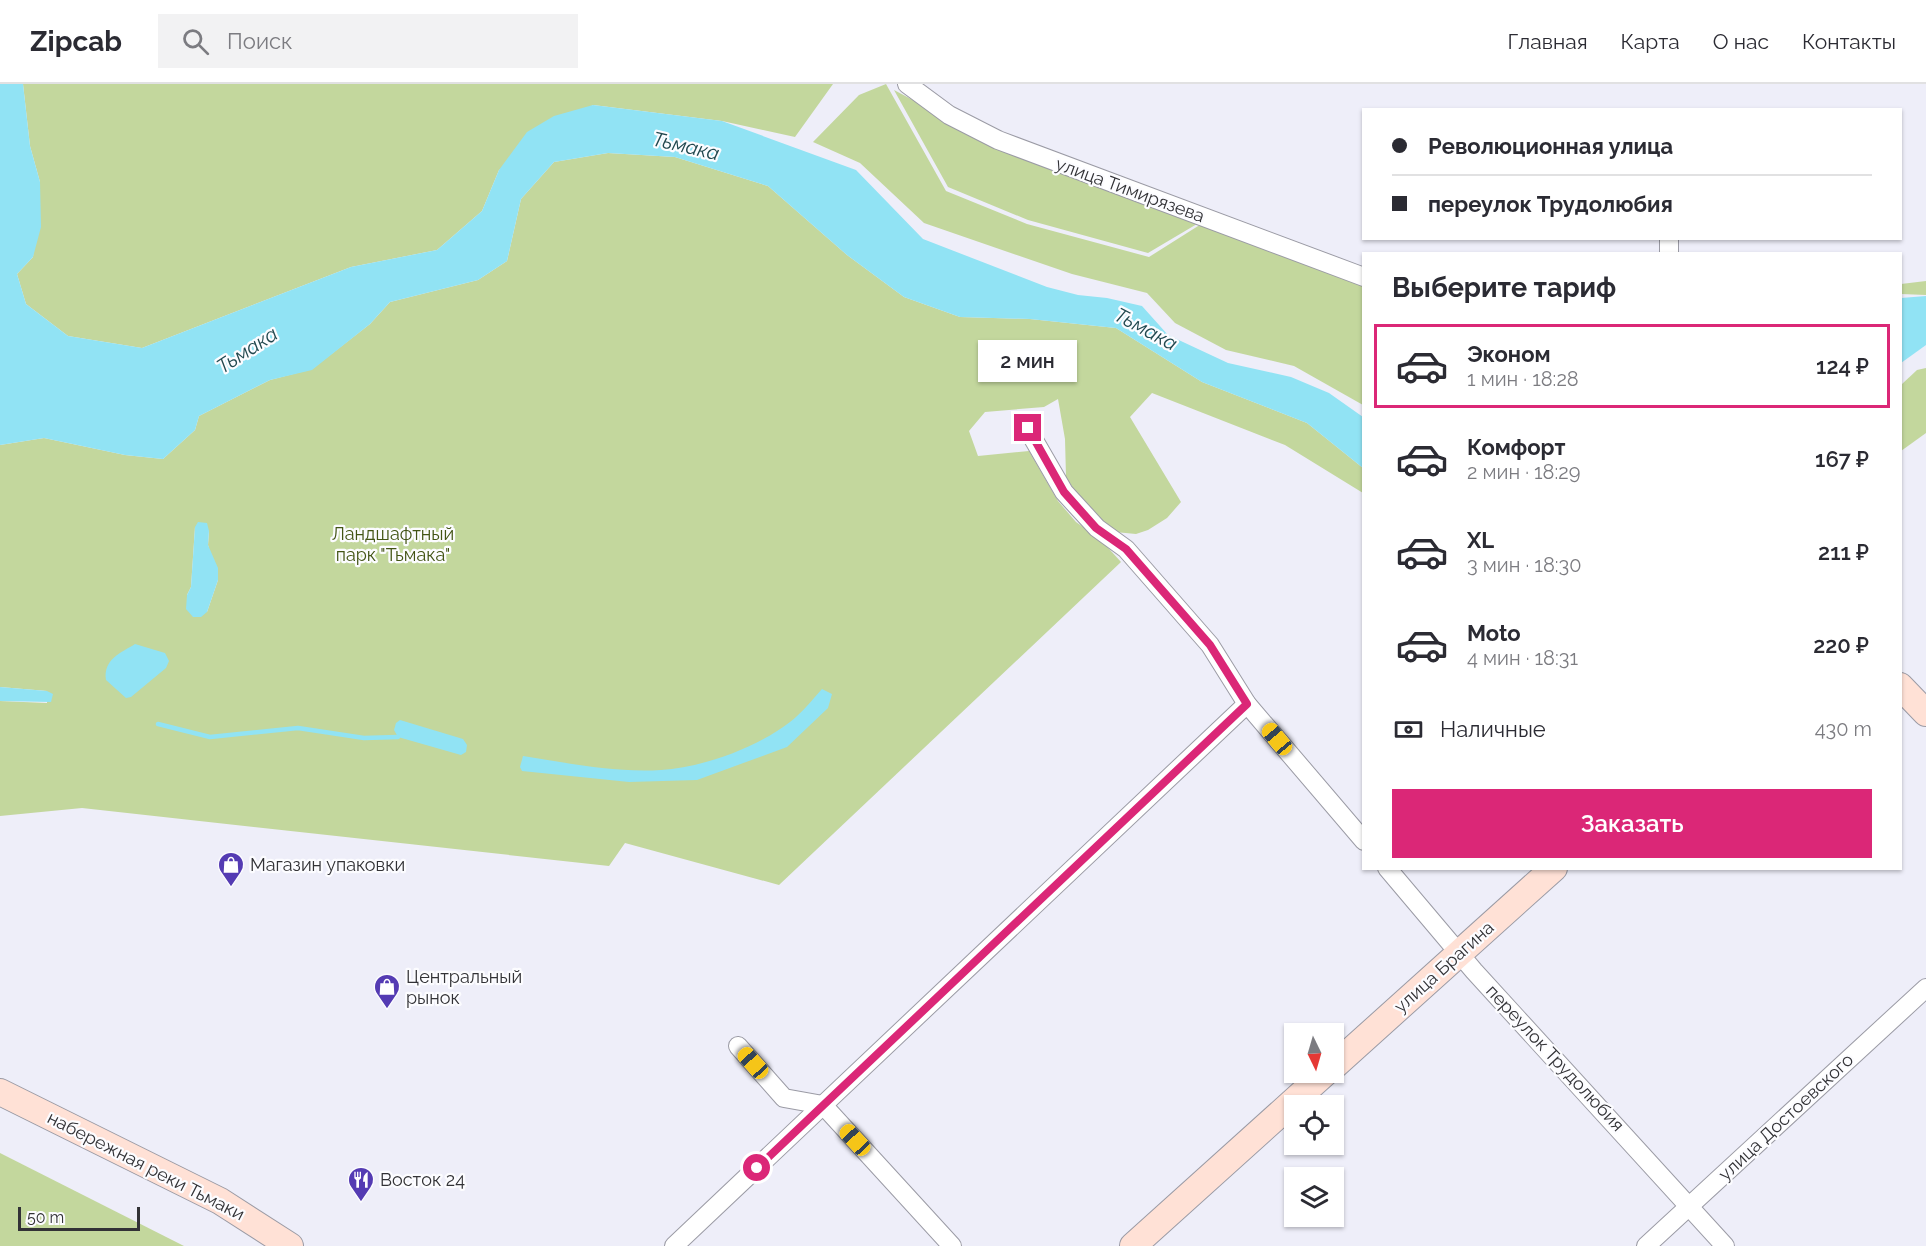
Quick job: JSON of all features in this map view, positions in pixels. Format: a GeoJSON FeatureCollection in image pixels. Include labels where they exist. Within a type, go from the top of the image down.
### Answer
{"type":"FeatureCollection","features":[{"type":"Feature","properties":{"kind":"street","name":"улица Тимирязева"},"geometry":{"type":"LineString","coordinates":[[907,84],[949,115],[999,140],[1362,276]]}},
{"type":"Feature","properties":{"kind":"street"},"geometry":{"type":"LineString","coordinates":[[1028,428],[1064,492],[1096,528],[1126,549],[1210,645],[1247,704],[1362,839]]}},
{"type":"Feature","properties":{"kind":"street"},"geometry":{"type":"LineString","coordinates":[[1902,688],[1926,713]]}},
{"type":"Feature","properties":{"kind":"street"},"geometry":{"type":"LineString","coordinates":[[674,1246],[1247,704]]}},
{"type":"Feature","properties":{"kind":"street","name":"переулок Трудолюбия"},"geometry":{"type":"LineString","coordinates":[[1389,870],[1459,954],[1725,1246]]}},
{"type":"Feature","properties":{"kind":"street","name":"улица Брагина"},"geometry":{"type":"LineString","coordinates":[[1344,1057],[1552,870]]}},
{"type":"Feature","properties":{"kind":"street","name":"улица Достоевского"},"geometry":{"type":"LineString","coordinates":[[1646,1246],[1926,988]]}},
{"type":"Feature","properties":{"kind":"street"},"geometry":{"type":"LineString","coordinates":[[738,1046],[784,1098],[823,1105],[952,1246]]}},
{"type":"Feature","properties":{"kind":"street"},"geometry":{"type":"LineString","coordinates":[[1133,1246],[1314,1083]]}},
{"type":"Feature","properties":{"kind":"street","name":"набережная реки Тьмаки"},"geometry":{"type":"LineString","coordinates":[[0,1092],[202,1191],[290,1246]]}},
{"type":"Feature","properties":{"kind":"green space"},"geometry":{"type":"Polygon","coordinates":[[[23,84],[833,84],[795,137],[722,121],[593,105],[499,170],[482,211],[437,250],[351,267],[142,348],[68,336],[26,304],[17,274],[33,257],[40,182],[30,146],[23,84]]]}},
{"type":"Feature","properties":{"kind":"green space"},"geometry":{"type":"Polygon","coordinates":[[[886,84],[946,191],[1027,224],[1149,257],[1206,221],[1362,276],[1362,404],[1294,366],[1226,350],[1175,323],[1147,293],[1072,274],[924,223],[860,163],[813,142],[859,95],[886,84]]]}},
{"type":"Feature","properties":{"kind":"green space"},"geometry":{"type":"Polygon","coordinates":[[[894,90],[988,140],[1202,221],[1148,253],[1028,220],[948,187],[894,90]]]}},
{"type":"Feature","properties":{"kind":"green space","name":"Ландшафтный парк \"Тьмака\""},"geometry":{"type":"Polygon","coordinates":[[[608,153],[675,157],[768,186],[847,255],[904,297],[960,317],[1030,319],[1116,328],[1202,382],[1307,423],[1362,467],[1362,492],[1285,445],[1152,393],[1130,417],[1181,502],[1167,518],[1148,530],[1136,534],[1115,532],[1083,504],[1066,477],[1065,439],[1058,399],[1044,407],[985,412],[969,431],[978,456],[1029,451],[1058,501],[1076,522],[1100,539],[1121,562],[779,885],[625,843],[609,866],[82,808],[0,816],[0,701],[47,703],[47,691],[0,687],[0,445],[44,438],[125,455],[163,459],[195,430],[199,416],[270,380],[312,369],[370,324],[390,302],[478,280],[507,261],[521,199],[554,162],[608,153]],[[195,527],[191,587],[187,595],[207,612],[218,580],[208,545],[209,531],[195,527]]]}},
{"type":"Feature","properties":{"kind":"green space"},"geometry":{"type":"Polygon","coordinates":[[[1926,281],[1926,295],[1902,294],[1902,284],[1926,281]]]}},
{"type":"Feature","properties":{"kind":"green space"},"geometry":{"type":"Polygon","coordinates":[[[1926,368],[1926,433],[1902,450],[1902,384],[1917,370],[1926,368]]]}},
{"type":"Feature","properties":{"kind":"green space"},"geometry":{"type":"Polygon","coordinates":[[[0,1153],[184,1246],[0,1246],[0,1153]]]}},
{"type":"Feature","properties":{"kind":"water","name":"Тьмака"},"geometry":{"type":"Polygon","coordinates":[[[0,84],[23,84],[30,146],[40,182],[41,227],[33,257],[17,274],[26,304],[68,336],[142,348],[351,267],[437,250],[482,211],[499,170],[527,132],[554,116],[593,105],[722,121],[856,170],[923,239],[1047,287],[1142,306],[1168,335],[1228,363],[1291,377],[1329,393],[1362,416],[1362,467],[1307,423],[1202,382],[1116,328],[1030,319],[960,317],[904,297],[847,255],[768,186],[675,157],[608,153],[554,162],[521,199],[507,261],[478,280],[390,302],[370,324],[312,370],[270,380],[199,416],[195,430],[163,459],[125,455],[44,438],[0,445],[0,84]]]}},
{"type":"Feature","properties":{"kind":"water"},"geometry":{"type":"Polygon","coordinates":[[[1926,296],[1926,345],[1902,362],[1902,298],[1926,296]]]}},
{"type":"Feature","properties":{"kind":"water"},"geometry":{"type":"Polygon","coordinates":[[[198,522],[207,523],[208,545],[218,568],[218,580],[207,612],[201,617],[193,617],[186,609],[187,595],[191,587],[195,527],[198,522]]]}},
{"type":"Feature","properties":{"kind":"water"},"geometry":{"type":"Polygon","coordinates":[[[135,644],[165,653],[169,661],[166,668],[131,697],[126,698],[106,680],[107,667],[114,658],[135,644]]]}},
{"type":"Feature","properties":{"kind":"water"},"geometry":{"type":"Polygon","coordinates":[[[0,687],[47,691],[53,694],[51,702],[0,701],[0,687]]]}},
{"type":"Feature","properties":{"kind":"water"},"geometry":{"type":"Polygon","coordinates":[[[822,689],[832,694],[828,708],[787,747],[697,780],[629,782],[522,771],[520,767],[523,756],[592,767],[644,771],[695,765],[729,755],[762,740],[799,715],[822,689]]]}},
{"type":"Feature","properties":{"kind":"water"},"geometry":{"type":"Polygon","coordinates":[[[400,720],[463,739],[467,745],[466,752],[461,755],[398,737],[394,730],[396,723],[400,720]]]}},
{"type":"Feature","properties":{"kind":"waterway"},"geometry":{"type":"LineString","coordinates":[[158,724],[210,737],[298,728],[364,738],[398,737]]}},
{"type":"Feature","properties":{"kind":"place","name":"Магазин упаковки"},"geometry":{"type":"Point","coordinates":[231,888]}},
{"type":"Feature","properties":{"kind":"place","name":"Центральный рынок"},"geometry":{"type":"Point","coordinates":[387,1010]}},
{"type":"Feature","properties":{"kind":"place","name":"Восток 24"},"geometry":{"type":"Point","coordinates":[361,1203]}},
{"type":"Feature","properties":{"kind":"route"},"geometry":{"type":"LineString","coordinates":[[757,1168],[1247,704],[1210,645],[1126,549],[1096,528],[1064,492],[1028,428]]}}]}
